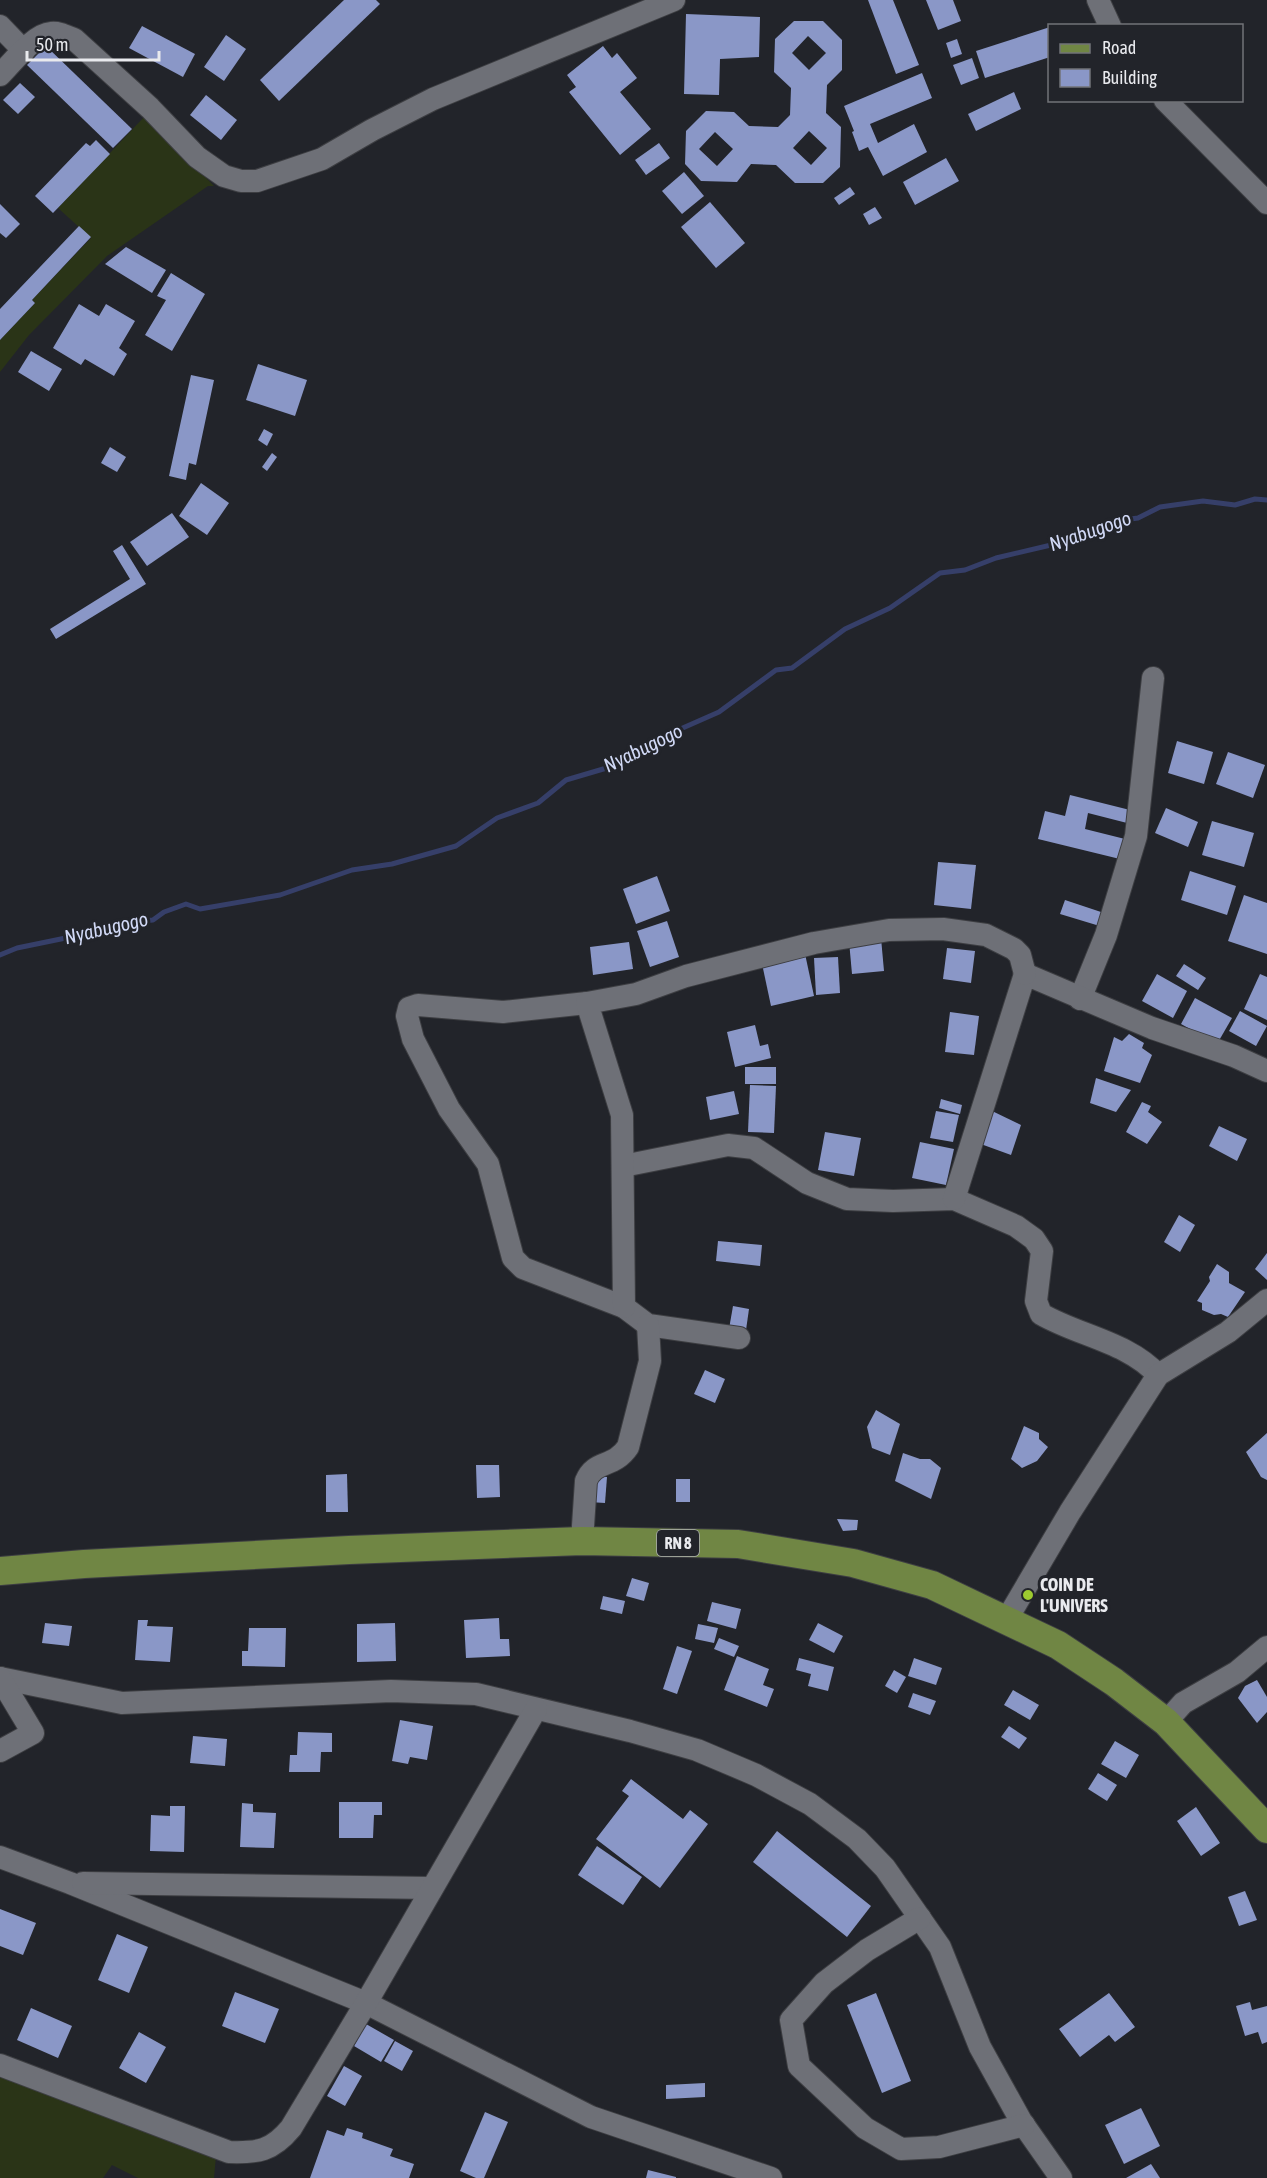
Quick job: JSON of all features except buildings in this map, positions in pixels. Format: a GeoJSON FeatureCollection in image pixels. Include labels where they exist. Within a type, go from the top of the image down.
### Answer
{"type":"FeatureCollection","features":[{"type":"Feature","properties":{"kind":"main road","name":"RN 8"},"geometry":{"type":"LineString","coordinates":[[0,1571],[84,1564],[349,1550],[582,1541],[738,1544],[853,1563],[932,1586],[1007,1619],[1058,1645],[1114,1682],[1166,1722],[1267,1829]]}},
{"type":"Feature","properties":{"kind":"street"},"geometry":{"type":"LineString","coordinates":[[0,75],[38,37],[50,33],[62,34],[74,39],[150,108],[204,163],[224,176],[241,181],[257,182],[322,159],[433,99],[674,0]]}},
{"type":"Feature","properties":{"kind":"street"},"geometry":{"type":"LineString","coordinates":[[1098,0],[1109,24]]}},
{"type":"Feature","properties":{"kind":"street"},"geometry":{"type":"LineString","coordinates":[[0,26],[24,51]]}},
{"type":"Feature","properties":{"kind":"street"},"geometry":{"type":"LineString","coordinates":[[1167,102],[1267,203]]}},
{"type":"Feature","properties":{"kind":"street"},"geometry":{"type":"LineString","coordinates":[[1080,999],[1106,935],[1136,836],[1153,678]]}},
{"type":"Feature","properties":{"kind":"street"},"geometry":{"type":"LineString","coordinates":[[739,1338],[648,1325],[624,1307],[523,1268],[513,1258],[488,1164],[449,1109],[413,1039],[407,1016],[409,1008],[418,1005],[503,1012],[587,1003],[636,994],[686,976],[814,943],[889,930],[943,929],[986,935],[1014,949],[1020,955],[1024,974],[954,1199]]}},
{"type":"Feature","properties":{"kind":"street"},"geometry":{"type":"LineString","coordinates":[[1024,974],[1080,999],[1163,1032],[1234,1056],[1267,1071]]}},
{"type":"Feature","properties":{"kind":"street"},"geometry":{"type":"LineString","coordinates":[[587,1003],[622,1115],[624,1307]]}},
{"type":"Feature","properties":{"kind":"street"},"geometry":{"type":"LineString","coordinates":[[623,1166],[728,1145],[754,1148],[807,1183],[847,1199],[892,1201],[954,1199],[1016,1226],[1034,1239],[1042,1251],[1036,1301],[1041,1314],[1146,1362],[1158,1376]]}},
{"type":"Feature","properties":{"kind":"street"},"geometry":{"type":"LineString","coordinates":[[1007,1619],[1070,1512],[1158,1376],[1228,1332],[1267,1300]]}},
{"type":"Feature","properties":{"kind":"street"},"geometry":{"type":"LineString","coordinates":[[582,1541],[586,1481],[589,1473],[621,1457],[628,1447],[650,1361],[648,1325]]}},
{"type":"Feature","properties":{"kind":"street"},"geometry":{"type":"LineString","coordinates":[[1166,1722],[1183,1703],[1237,1672],[1267,1647]]}},
{"type":"Feature","properties":{"kind":"street"},"geometry":{"type":"LineString","coordinates":[[0,1678],[122,1703],[391,1691],[476,1694],[630,1731],[697,1750],[756,1775],[810,1804],[857,1839],[885,1868],[940,1947],[980,2047],[1024,2125],[1061,2178]]}},
{"type":"Feature","properties":{"kind":"street"},"geometry":{"type":"LineString","coordinates":[[0,1678],[33,1733],[0,1751]]}},
{"type":"Feature","properties":{"kind":"street"},"geometry":{"type":"LineString","coordinates":[[0,2066],[229,2152],[248,2153],[265,2150],[280,2141],[291,2128],[366,2003],[536,1709]]}},
{"type":"Feature","properties":{"kind":"street"},"geometry":{"type":"LineString","coordinates":[[0,1857],[366,2003],[591,2117],[771,2178]]}},
{"type":"Feature","properties":{"kind":"street"},"geometry":{"type":"LineString","coordinates":[[70,1883],[432,1888]]}},
{"type":"Feature","properties":{"kind":"street"},"geometry":{"type":"LineString","coordinates":[[920,1918],[867,1950],[824,1983],[791,2020],[799,2066],[865,2128],[901,2149],[939,2147],[1024,2125]]}},
{"type":"Feature","properties":{"kind":"green space"},"geometry":{"type":"Polygon","coordinates":[[[145,116],[214,186],[208,186],[107,256],[29,335],[0,372],[0,340],[35,303],[32,300],[91,238],[58,208],[145,116]]]}},
{"type":"Feature","properties":{"kind":"green space"},"geometry":{"type":"Polygon","coordinates":[[[0,2073],[216,2156],[214,2178],[138,2178],[112,2165],[103,2178],[0,2178],[0,2073]]]}},
{"type":"Feature","properties":{"kind":"waterway","name":"Nyabugogo"},"geometry":{"type":"LineString","coordinates":[[0,955],[17,948],[90,933],[112,924],[153,920],[164,912],[186,904],[200,909],[280,895],[352,870],[392,864],[456,846],[497,818],[538,803],[566,780],[610,767],[635,749],[719,712],[776,670],[792,668],[845,629],[890,608],[940,573],[965,570],[996,558],[1068,541],[1116,521],[1138,518],[1160,507],[1203,501],[1235,505],[1255,499],[1267,500]]}},
{"type":"Feature","properties":{"kind":"place","name":"COIN DE L'UNIVERS"},"geometry":{"type":"Point","coordinates":[1028,1595]}}]}
